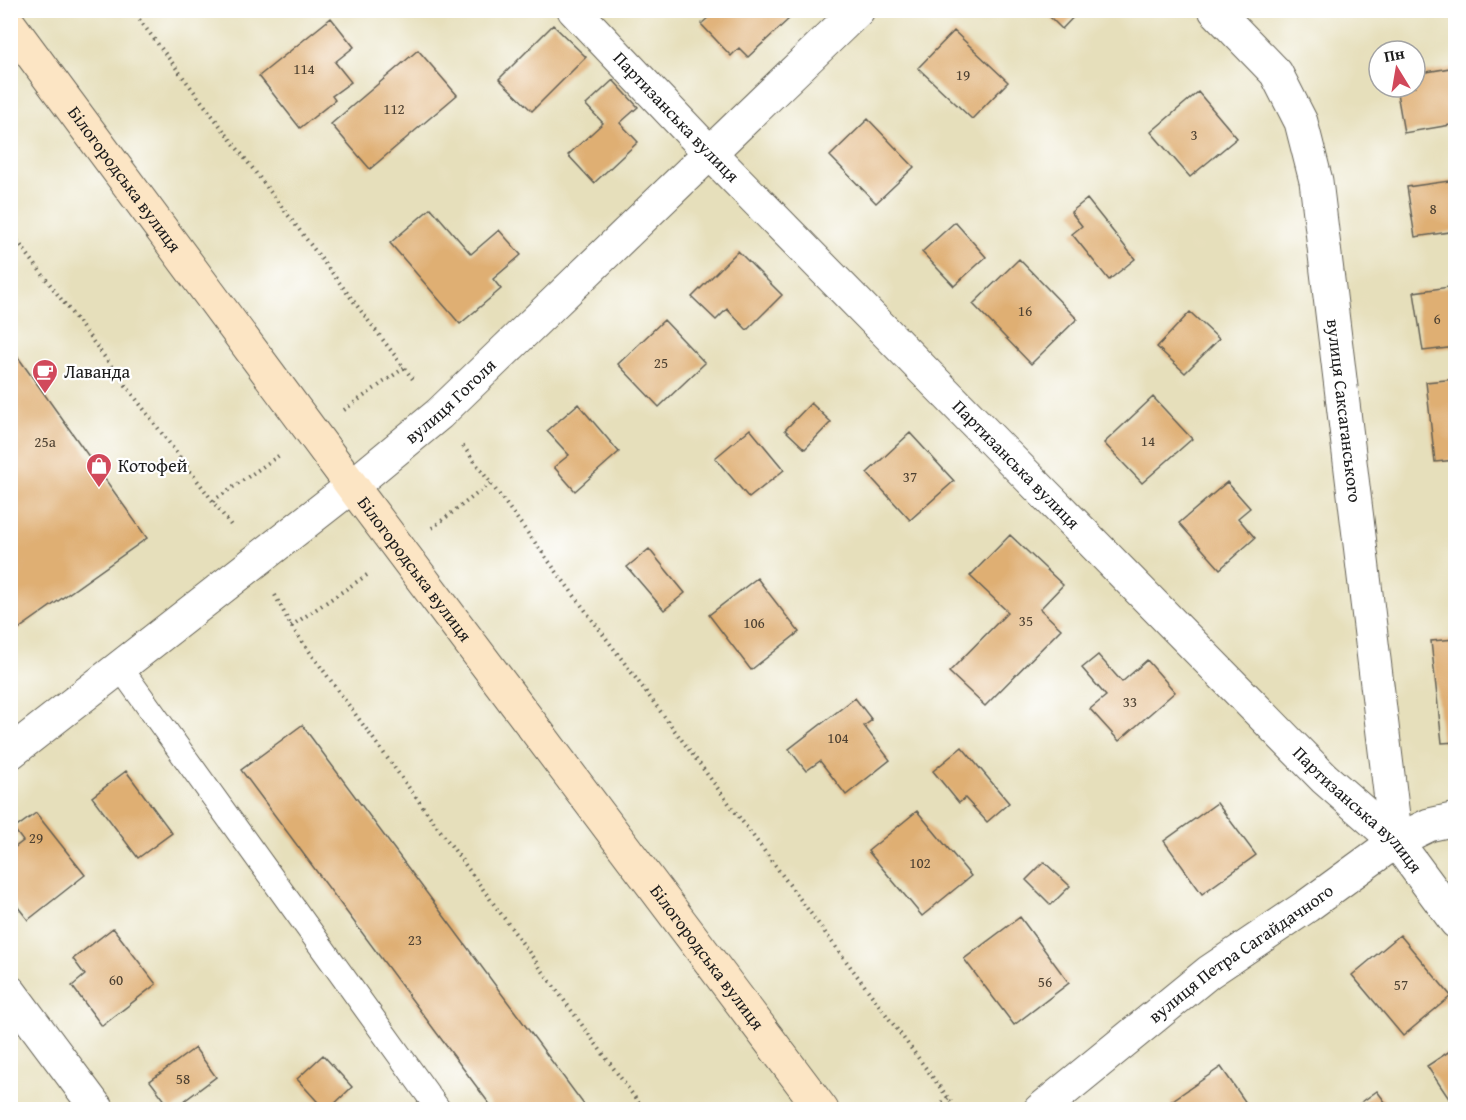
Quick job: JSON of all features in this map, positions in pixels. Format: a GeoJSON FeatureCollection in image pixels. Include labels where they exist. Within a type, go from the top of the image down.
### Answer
{"type":"FeatureCollection","features":[{"type":"Feature","properties":{"kind":"street","name":"Партизанська вулиця"},"geometry":{"type":"LineString","coordinates":[[574,10],[709,152],[1324,778],[1396,841],[1455,922]]}},
{"type":"Feature","properties":{"kind":"street","name":"вулиця Гоголя"},"geometry":{"type":"LineString","coordinates":[[10,753],[352,486],[439,414],[858,10]]}},
{"type":"Feature","properties":{"kind":"street","name":"вулиця Саксаганського"},"geometry":{"type":"LineString","coordinates":[[1215,10],[1276,73],[1301,122],[1316,182],[1396,841]]}},
{"type":"Feature","properties":{"kind":"street","name":"Білогородська вулиця"},"geometry":{"type":"LineString","coordinates":[[10,25],[352,486],[822,1110]]}},
{"type":"Feature","properties":{"kind":"street","name":"вулиця Петра Сагайдачного"},"geometry":{"type":"LineString","coordinates":[[1040,1110],[1209,972],[1307,906],[1396,841],[1429,825],[1455,819]]}},
{"type":"Feature","properties":{"kind":"street"},"geometry":{"type":"LineString","coordinates":[[10,992],[98,1110]]}},
{"type":"Feature","properties":{"kind":"lane"},"geometry":{"type":"LineString","coordinates":[[119,666],[439,1110]]}},
{"type":"Feature","properties":{"kind":"path"},"geometry":{"type":"LineString","coordinates":[[132,10],[439,414],[957,1110]]}},
{"type":"Feature","properties":{"kind":"path"},"geometry":{"type":"LineString","coordinates":[[10,231],[258,560],[291,626],[644,1110]]}},
{"type":"Feature","properties":{"kind":"path"},"geometry":{"type":"LineString","coordinates":[[933,1110],[948,1098]]}},
{"type":"Feature","properties":{"kind":"building"},"geometry":{"type":"Polygon","coordinates":[[[703,10],[784,10],[790,18],[748,57],[739,48],[731,56],[701,24],[709,17],[703,10]]]}},
{"type":"Feature","properties":{"kind":"building"},"geometry":{"type":"Polygon","coordinates":[[[1043,10],[1080,10],[1062,29],[1043,10]]]}},
{"type":"Feature","properties":{"kind":"building"},"geometry":{"type":"Polygon","coordinates":[[[331,18],[354,47],[335,62],[351,82],[332,96],[335,100],[300,128],[259,76],[331,18]]]}},
{"type":"Feature","properties":{"kind":"building"},"geometry":{"type":"Polygon","coordinates":[[[553,25],[586,57],[532,111],[499,79],[553,25]]]}},
{"type":"Feature","properties":{"kind":"building"},"geometry":{"type":"Polygon","coordinates":[[[954,31],[1008,82],[972,119],[918,68],[954,31]]]}},
{"type":"Feature","properties":{"kind":"building"},"geometry":{"type":"Polygon","coordinates":[[[418,50],[457,95],[370,169],[331,124],[418,50]]]}},
{"type":"Feature","properties":{"kind":"building"},"geometry":{"type":"Polygon","coordinates":[[[1456,67],[1456,124],[1404,133],[1398,99],[1427,99],[1427,72],[1456,67]]]}},
{"type":"Feature","properties":{"kind":"building"},"geometry":{"type":"Polygon","coordinates":[[[613,80],[638,107],[620,123],[638,142],[594,183],[568,155],[603,123],[586,105],[613,80]]]}},
{"type":"Feature","properties":{"kind":"building"},"geometry":{"type":"Polygon","coordinates":[[[1198,92],[1237,138],[1190,177],[1151,132],[1198,92]]]}},
{"type":"Feature","properties":{"kind":"building"},"geometry":{"type":"Polygon","coordinates":[[[868,119],[914,167],[876,203],[830,156],[868,119]]]}},
{"type":"Feature","properties":{"kind":"building"},"geometry":{"type":"Polygon","coordinates":[[[1456,180],[1456,231],[1415,237],[1407,187],[1456,180]]]}},
{"type":"Feature","properties":{"kind":"building"},"geometry":{"type":"Polygon","coordinates":[[[1087,199],[1135,259],[1109,280],[1072,234],[1082,226],[1071,212],[1087,199]]]}},
{"type":"Feature","properties":{"kind":"building"},"geometry":{"type":"Polygon","coordinates":[[[431,208],[471,254],[499,230],[521,255],[493,279],[501,289],[460,324],[390,243],[431,208]]]}},
{"type":"Feature","properties":{"kind":"building"},"geometry":{"type":"Polygon","coordinates":[[[955,222],[986,257],[954,286],[922,252],[955,222]]]}},
{"type":"Feature","properties":{"kind":"building"},"geometry":{"type":"Polygon","coordinates":[[[738,251],[782,295],[747,330],[727,309],[716,320],[692,297],[738,251]]]}},
{"type":"Feature","properties":{"kind":"building"},"geometry":{"type":"Polygon","coordinates":[[[1019,259],[1077,319],[1031,364],[973,304],[1019,259]]]}},
{"type":"Feature","properties":{"kind":"building"},"geometry":{"type":"Polygon","coordinates":[[[1456,286],[1456,347],[1423,351],[1414,292],[1456,286]]]}},
{"type":"Feature","properties":{"kind":"building"},"geometry":{"type":"Polygon","coordinates":[[[1190,312],[1219,339],[1185,373],[1157,347],[1190,312]]]}},
{"type":"Feature","properties":{"kind":"building"},"geometry":{"type":"Polygon","coordinates":[[[664,320],[705,363],[659,407],[618,364],[664,320]]]}},
{"type":"Feature","properties":{"kind":"building"},"geometry":{"type":"Polygon","coordinates":[[[10,346],[147,538],[10,635],[10,346]]]}},
{"type":"Feature","properties":{"kind":"building"},"geometry":{"type":"Polygon","coordinates":[[[1456,379],[1456,460],[1435,462],[1426,382],[1456,379]]]}},
{"type":"Feature","properties":{"kind":"building"},"geometry":{"type":"Polygon","coordinates":[[[1153,397],[1192,439],[1142,483],[1104,443],[1153,397]]]}},
{"type":"Feature","properties":{"kind":"building"},"geometry":{"type":"Polygon","coordinates":[[[811,403],[831,422],[805,449],[785,430],[811,403]]]}},
{"type":"Feature","properties":{"kind":"building"},"geometry":{"type":"Polygon","coordinates":[[[578,404],[619,452],[575,491],[554,467],[569,455],[547,431],[578,404]]]}},
{"type":"Feature","properties":{"kind":"building"},"geometry":{"type":"Polygon","coordinates":[[[750,429],[784,470],[749,498],[715,458],[750,429]]]}},
{"type":"Feature","properties":{"kind":"building"},"geometry":{"type":"Polygon","coordinates":[[[910,433],[954,481],[910,520],[867,473],[910,433]]]}},
{"type":"Feature","properties":{"kind":"building"},"geometry":{"type":"Polygon","coordinates":[[[1227,482],[1250,508],[1238,518],[1255,538],[1220,569],[1179,523],[1227,482]]]}},
{"type":"Feature","properties":{"kind":"building"},"geometry":{"type":"Polygon","coordinates":[[[1010,535],[1063,585],[1040,609],[1061,629],[985,706],[949,672],[1008,612],[970,576],[1010,535]]]}},
{"type":"Feature","properties":{"kind":"building"},"geometry":{"type":"Polygon","coordinates":[[[649,549],[685,593],[664,610],[627,567],[649,549]]]}},
{"type":"Feature","properties":{"kind":"building"},"geometry":{"type":"Polygon","coordinates":[[[757,578],[799,632],[751,670],[709,615],[757,578]]]}},
{"type":"Feature","properties":{"kind":"building"},"geometry":{"type":"Polygon","coordinates":[[[1456,639],[1456,742],[1442,743],[1431,641],[1456,639]]]}},
{"type":"Feature","properties":{"kind":"building"},"geometry":{"type":"Polygon","coordinates":[[[1098,655],[1122,682],[1147,660],[1175,692],[1119,741],[1090,709],[1106,696],[1082,668],[1098,655]]]}},
{"type":"Feature","properties":{"kind":"building"},"geometry":{"type":"Polygon","coordinates":[[[855,698],[872,720],[864,726],[890,760],[846,795],[820,761],[806,771],[789,749],[855,698]]]}},
{"type":"Feature","properties":{"kind":"building"},"geometry":{"type":"Polygon","coordinates":[[[302,725],[588,1110],[494,1110],[241,770],[302,725]]]}},
{"type":"Feature","properties":{"kind":"building"},"geometry":{"type":"Polygon","coordinates":[[[962,747],[1009,803],[987,822],[965,798],[959,803],[933,771],[962,747]]]}},
{"type":"Feature","properties":{"kind":"building"},"geometry":{"type":"Polygon","coordinates":[[[126,771],[172,833],[138,858],[92,797],[126,771]]]}},
{"type":"Feature","properties":{"kind":"building"},"geometry":{"type":"Polygon","coordinates":[[[1217,803],[1256,855],[1202,894],[1164,841],[1217,803]]]}},
{"type":"Feature","properties":{"kind":"building"},"geometry":{"type":"Polygon","coordinates":[[[917,811],[971,876],[922,916],[868,851],[917,811]]]}},
{"type":"Feature","properties":{"kind":"building"},"geometry":{"type":"Polygon","coordinates":[[[36,813],[85,875],[28,920],[10,897],[10,851],[23,841],[14,829],[36,813]]]}},
{"type":"Feature","properties":{"kind":"building"},"geometry":{"type":"Polygon","coordinates":[[[1044,862],[1070,886],[1051,905],[1026,880],[1044,862]]]}},
{"type":"Feature","properties":{"kind":"building"},"geometry":{"type":"Polygon","coordinates":[[[1020,917],[1069,983],[1014,1025],[964,959],[1020,917]]]}},
{"type":"Feature","properties":{"kind":"building"},"geometry":{"type":"Polygon","coordinates":[[[113,928],[156,984],[102,1026],[72,986],[85,975],[73,959],[113,928]]]}},
{"type":"Feature","properties":{"kind":"building"},"geometry":{"type":"Polygon","coordinates":[[[1400,935],[1451,996],[1403,1036],[1352,975],[1400,935]]]}},
{"type":"Feature","properties":{"kind":"building"},"geometry":{"type":"Polygon","coordinates":[[[1456,1047],[1456,1109],[1427,1066],[1456,1047]]]}},
{"type":"Feature","properties":{"kind":"building"},"geometry":{"type":"Polygon","coordinates":[[[195,1048],[216,1077],[172,1110],[150,1081],[195,1048]]]}},
{"type":"Feature","properties":{"kind":"building"},"geometry":{"type":"Polygon","coordinates":[[[323,1055],[352,1087],[328,1110],[325,1110],[297,1079],[323,1055]]]}},
{"type":"Feature","properties":{"kind":"building"},"geometry":{"type":"Polygon","coordinates":[[[1221,1067],[1251,1110],[1176,1110],[1170,1102],[1221,1067]]]}},
{"type":"Feature","properties":{"kind":"building"},"geometry":{"type":"Polygon","coordinates":[[[1377,1091],[1391,1110],[1351,1110],[1377,1091]]]}},
{"type":"Feature","properties":{"kind":"place","name":"Лаванда"},"geometry":{"type":"Point","coordinates":[45,395]}},
{"type":"Feature","properties":{"kind":"place","name":"Котофей"},"geometry":{"type":"Point","coordinates":[99,489]}}]}
